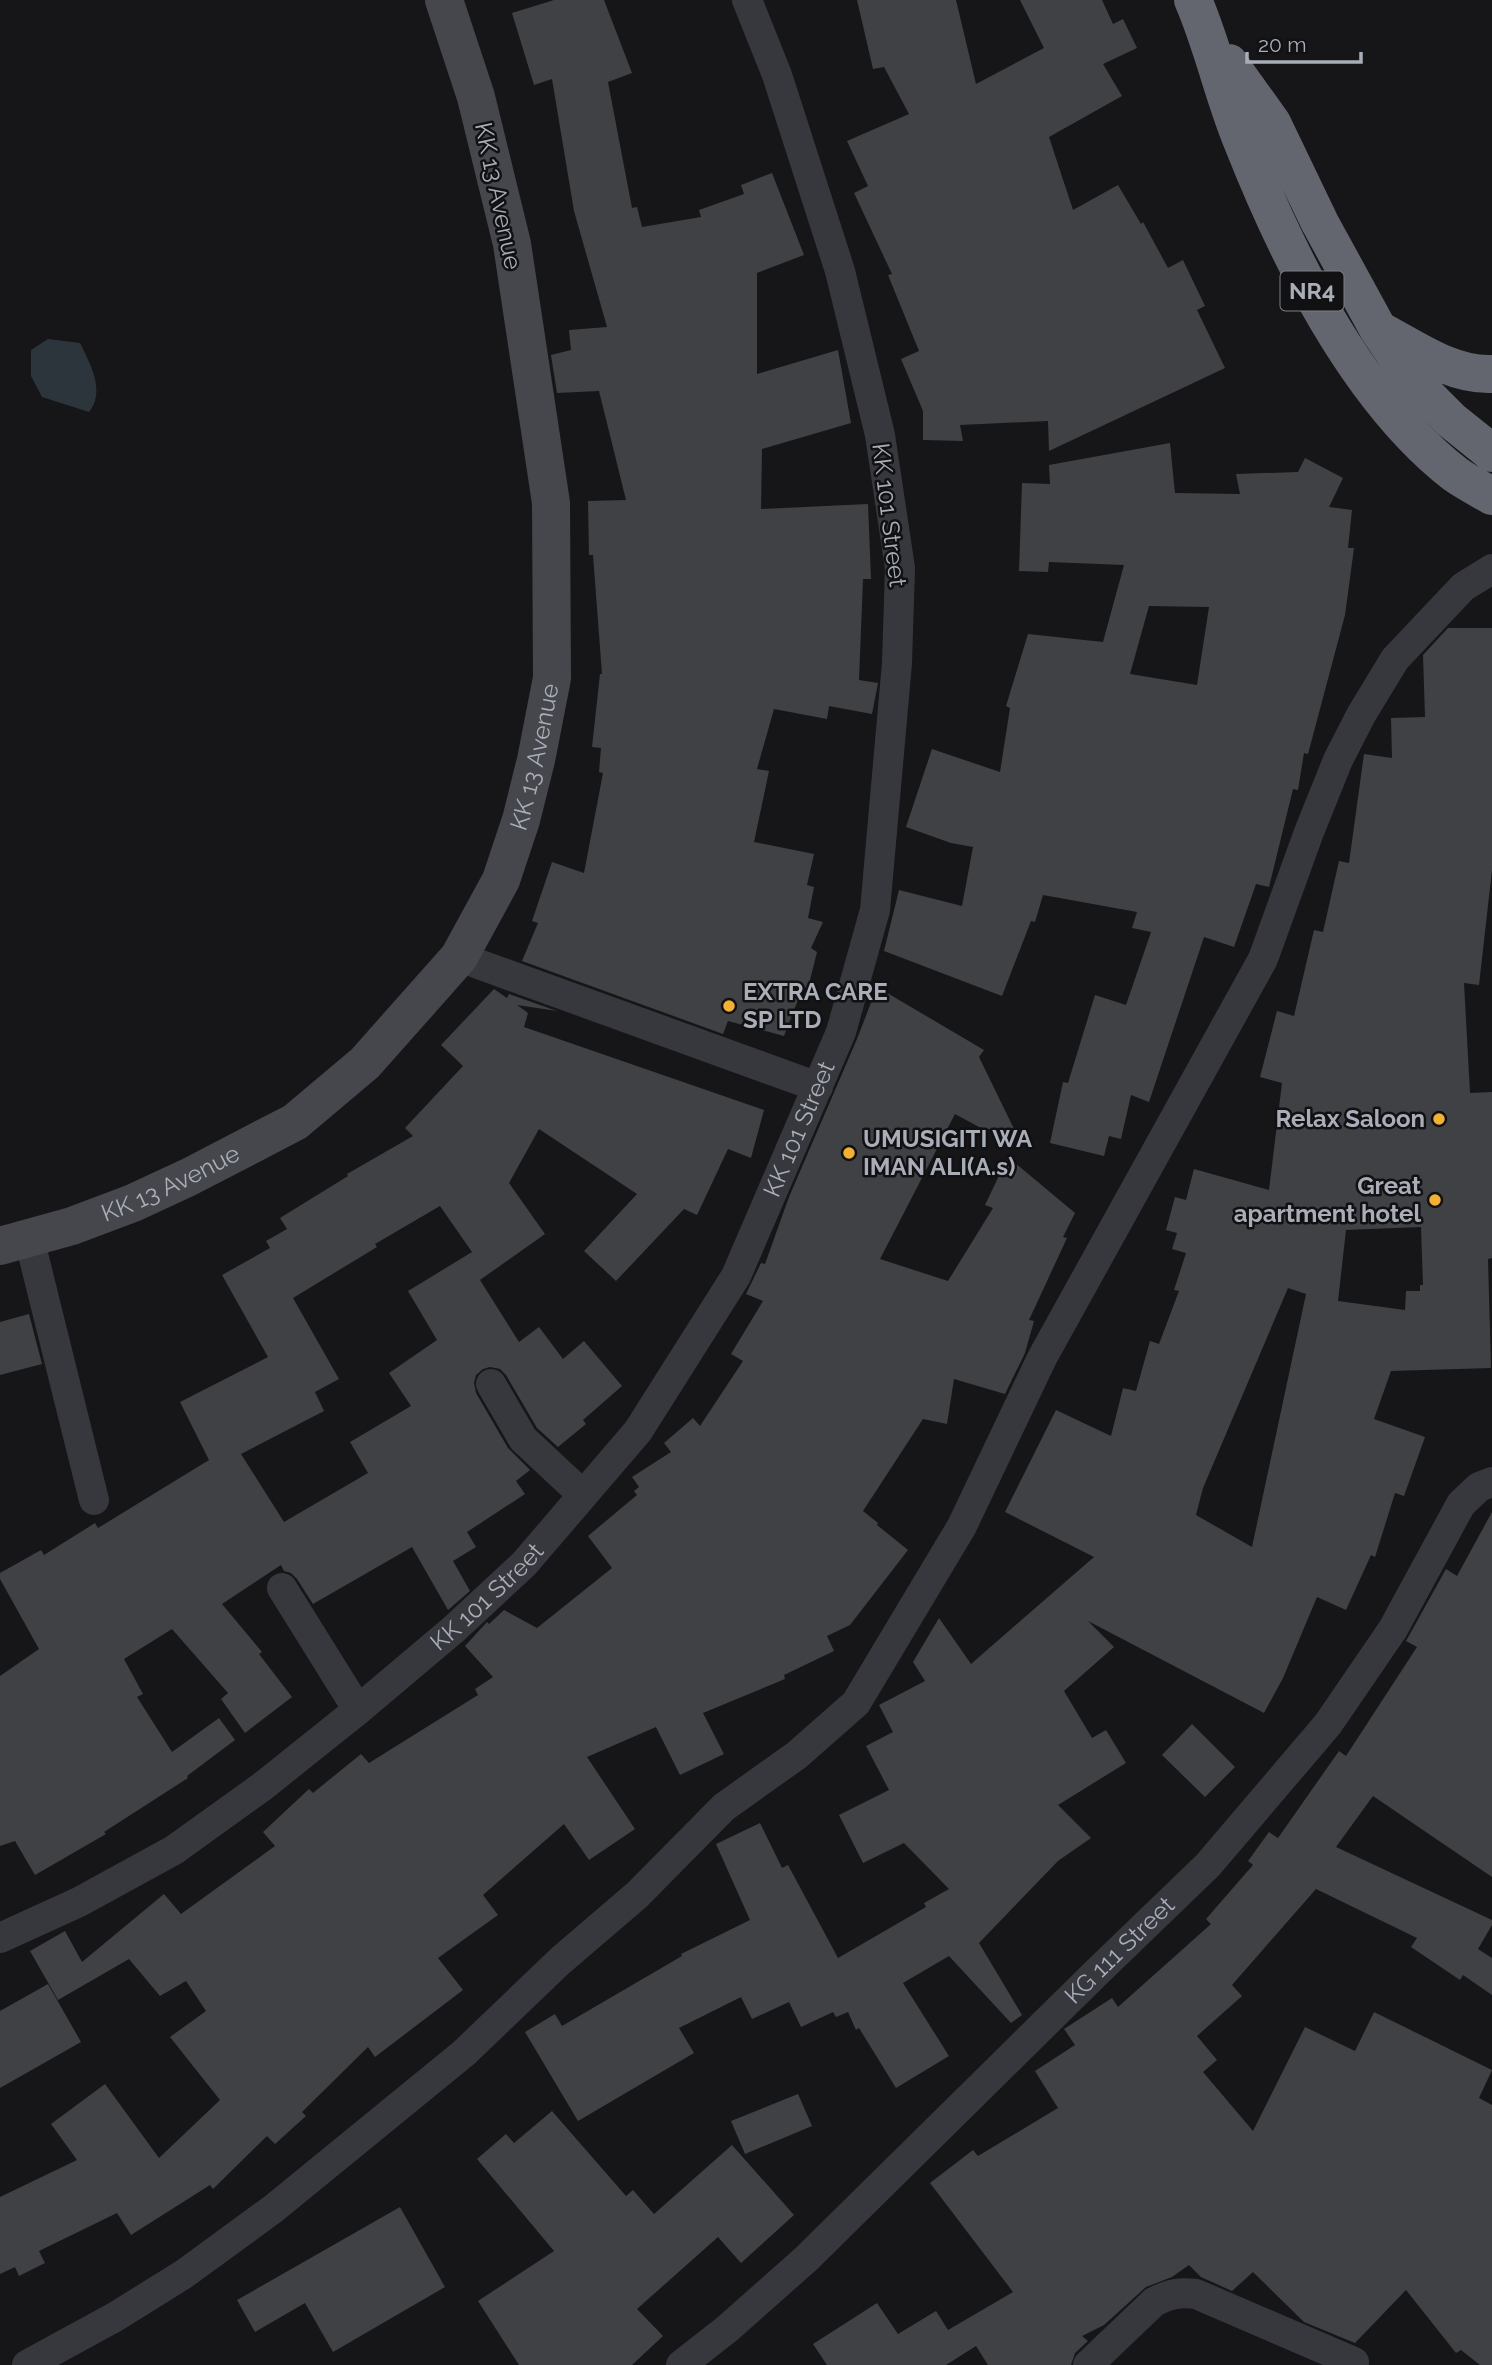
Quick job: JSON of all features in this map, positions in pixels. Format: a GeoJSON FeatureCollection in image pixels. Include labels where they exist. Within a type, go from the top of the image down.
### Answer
{"type":"FeatureCollection","features":[{"type":"Feature","properties":{"kind":"highway","name":"NR4"},"geometry":{"type":"LineString","coordinates":[[1193,0],[1209,36],[1241,138],[1277,223],[1309,286],[1351,356],[1418,441],[1457,475],[1492,496]]}},
{"type":"Feature","properties":{"kind":"highway","name":"NR4"},"geometry":{"type":"LineString","coordinates":[[1209,36],[1272,123],[1320,223],[1378,329],[1415,384],[1451,420],[1492,453]]}},
{"type":"Feature","properties":{"kind":"highway"},"geometry":{"type":"LineString","coordinates":[[1378,329],[1445,365],[1492,374]]}},
{"type":"Feature","properties":{"kind":"main road","name":"KK 13 Avenue"},"geometry":{"type":"LineString","coordinates":[[15,1242],[72,1226],[133,1203],[238,1153],[295,1122],[365,1063],[459,957],[501,880],[521,820],[552,678],[551,503],[512,244],[476,97],[444,0]]}},
{"type":"Feature","properties":{"kind":"street","name":"KK 101 Street"},"geometry":{"type":"LineString","coordinates":[[0,1938],[79,1902],[174,1850],[263,1786],[358,1710],[454,1629],[524,1564],[638,1431],[736,1276],[841,1032],[875,910],[897,663],[900,568],[880,435],[840,271],[777,75],[747,0]]}},
{"type":"Feature","properties":{"kind":"street"},"geometry":{"type":"LineString","coordinates":[[27,2365],[115,2317],[184,2274],[273,2209],[464,2053],[560,1961],[638,1895],[724,1807],[797,1755],[856,1703],[962,1526],[1042,1358],[1263,959],[1309,832],[1338,761],[1361,715],[1395,659],[1464,587],[1492,569]]}},
{"type":"Feature","properties":{"kind":"street"},"geometry":{"type":"LineString","coordinates":[[459,957],[818,1087]]}},
{"type":"Feature","properties":{"kind":"street"},"geometry":{"type":"LineString","coordinates":[[15,1242],[94,1500]]}},
{"type":"Feature","properties":{"kind":"street"},"geometry":{"type":"LineString","coordinates":[[491,1384],[523,1439],[583,1495]]}},
{"type":"Feature","properties":{"kind":"street","name":"KG 111 Street"},"geometry":{"type":"LineString","coordinates":[[681,2365],[727,2329],[806,2259],[1208,1866],[1328,1724],[1393,1629],[1461,1504],[1479,1487],[1492,1482]]}},
{"type":"Feature","properties":{"kind":"street"},"geometry":{"type":"LineString","coordinates":[[282,1588],[358,1710]]}},
{"type":"Feature","properties":{"kind":"street"},"geometry":{"type":"LineString","coordinates":[[1088,2365],[1154,2302],[1178,2292],[1196,2294],[1354,2362]]}},
{"type":"Feature","properties":{"kind":"shaded area"},"geometry":{"type":"Polygon","coordinates":[[[48,339],[80,343],[95,377],[96,396],[89,412],[42,397],[31,376],[31,350],[48,339]]]}},
{"type":"Feature","properties":{"kind":"building"},"geometry":{"type":"Polygon","coordinates":[[[554,0],[604,0],[632,73],[608,82],[632,208],[637,207],[642,227],[701,217],[699,210],[744,194],[741,185],[772,173],[804,255],[757,273],[757,374],[838,350],[851,423],[762,449],[761,509],[868,504],[871,579],[863,579],[859,680],[878,683],[872,714],[829,706],[827,719],[774,709],[757,769],[769,771],[754,842],[814,854],[807,885],[814,887],[808,918],[823,922],[811,948],[817,952],[808,988],[803,987],[784,1036],[728,1021],[723,1034],[522,961],[538,923],[532,921],[552,862],[584,873],[603,773],[599,772],[601,748],[592,747],[602,674],[593,555],[589,555],[588,501],[626,500],[599,391],[557,393],[551,355],[571,350],[569,330],[607,327],[574,211],[552,79],[534,85],[512,13],[554,0]]]}},
{"type":"Feature","properties":{"kind":"building"},"geometry":{"type":"Polygon","coordinates":[[[857,0],[956,0],[976,84],[1044,48],[1020,0],[1102,0],[1113,24],[1123,19],[1137,48],[1103,64],[1122,96],[1049,137],[1073,210],[1118,185],[1141,224],[1143,222],[1168,268],[1183,260],[1205,306],[1197,310],[1225,368],[1049,451],[1048,421],[960,425],[963,441],[923,440],[923,411],[901,359],[919,351],[888,275],[892,274],[854,193],[868,186],[847,141],[909,114],[884,67],[873,69],[857,0]]]}},
{"type":"Feature","properties":{"kind":"building"},"geometry":{"type":"Polygon","coordinates":[[[1170,443],[1175,493],[1240,494],[1236,474],[1298,472],[1305,458],[1343,478],[1329,507],[1352,510],[1348,548],[1354,548],[1345,615],[1308,754],[1304,753],[1298,790],[1293,789],[1269,887],[1256,884],[1234,947],[1204,937],[1149,1102],[1131,1095],[1121,1139],[1109,1136],[1104,1156],[1050,1143],[1063,1082],[1068,1083],[1095,995],[1126,1005],[1151,932],[1132,928],[1137,912],[1043,895],[1035,922],[1031,921],[1002,996],[884,951],[899,890],[962,906],[973,847],[951,843],[906,827],[932,749],[1000,772],[1010,708],[1006,706],[1028,634],[1103,642],[1124,565],[1049,562],[1048,572],[1019,571],[1022,483],[1050,484],[1049,465],[1170,443]],[[1149,606],[1130,674],[1197,685],[1209,607],[1149,606]]]}},
{"type":"Feature","properties":{"kind":"building"},"geometry":{"type":"Polygon","coordinates":[[[1448,628],[1492,628],[1492,870],[1479,985],[1464,983],[1470,1093],[1492,1092],[1492,1258],[1488,1259],[1491,1368],[1391,1371],[1374,1419],[1425,1437],[1404,1496],[1395,1493],[1375,1557],[1371,1555],[1346,1610],[1317,1597],[1283,1678],[1264,1713],[1088,1621],[1114,1647],[1064,1691],[1092,1738],[1106,1730],[1126,1763],[1058,1805],[1091,1838],[1058,1861],[979,1943],[1022,2015],[1011,2023],[949,1956],[903,1983],[949,2056],[896,2088],[859,2028],[856,2030],[848,2012],[836,2017],[833,2012],[801,2027],[789,2002],[752,2019],[741,1997],[679,2028],[694,2053],[578,2121],[525,2032],[555,2014],[562,2026],[682,1956],[681,1954],[750,1920],[716,1844],[760,1823],[782,1868],[788,1865],[838,1958],[926,1907],[924,1903],[949,1889],[904,1843],[863,1863],[839,1815],[889,1790],[866,1746],[893,1732],[879,1705],[925,1681],[913,1662],[939,1618],[971,1664],[1094,1557],[1005,1512],[1056,1410],[1111,1436],[1123,1388],[1136,1391],[1150,1341],[1159,1344],[1179,1291],[1174,1290],[1186,1253],[1172,1249],[1177,1233],[1166,1230],[1175,1197],[1186,1200],[1194,1169],[1269,1190],[1282,1083],[1260,1077],[1277,1011],[1294,1016],[1314,930],[1323,932],[1339,861],[1349,863],[1364,754],[1392,758],[1391,718],[1425,717],[1423,655],[1448,628]],[[1421,1227],[1346,1230],[1338,1301],[1405,1310],[1406,1291],[1420,1291],[1420,1285],[1423,1285],[1421,1227]],[[1288,1288],[1203,1488],[1196,1515],[1252,1547],[1306,1294],[1288,1288]]]}},
{"type":"Feature","properties":{"kind":"building"},"geometry":{"type":"Polygon","coordinates":[[[877,987],[984,1050],[979,1057],[1017,1135],[979,1127],[955,1114],[880,1259],[948,1281],[993,1208],[985,1205],[1008,1157],[1075,1213],[1063,1237],[1067,1238],[1029,1320],[1034,1321],[1025,1353],[1005,1394],[954,1379],[947,1424],[923,1419],[863,1511],[908,1550],[850,1625],[827,1636],[834,1651],[784,1675],[785,1679],[703,1713],[724,1754],[680,1775],[656,1727],[587,1757],[635,1829],[589,1860],[564,1824],[483,1895],[498,1915],[438,1958],[463,1990],[375,2057],[368,2047],[302,2112],[306,2116],[275,2144],[267,2136],[213,2189],[210,2185],[131,2235],[117,2213],[39,2251],[45,2263],[19,2276],[15,2267],[0,2274],[0,2197],[77,2160],[51,2124],[105,2084],[159,2158],[220,2100],[170,2037],[206,2011],[186,1981],[160,1996],[129,1959],[58,2000],[30,1951],[65,1931],[82,1962],[164,1894],[181,1914],[275,1846],[263,1832],[309,1789],[313,1793],[361,1754],[369,1763],[478,1695],[475,1689],[493,1677],[465,1646],[487,1622],[489,1624],[504,1610],[537,1628],[612,1568],[588,1536],[637,1495],[634,1491],[639,1487],[632,1477],[671,1452],[664,1443],[693,1418],[700,1426],[743,1361],[731,1354],[763,1301],[746,1294],[761,1263],[765,1264],[789,1197],[877,987]]]}},
{"type":"Feature","properties":{"kind":"building"},"geometry":{"type":"Polygon","coordinates":[[[494,989],[507,998],[509,994],[557,1011],[517,1005],[528,1013],[524,1027],[764,1110],[751,1158],[728,1149],[697,1215],[684,1209],[616,1281],[584,1251],[637,1194],[539,1129],[509,1183],[545,1234],[480,1280],[519,1342],[539,1327],[563,1359],[584,1341],[622,1386],[583,1420],[586,1424],[558,1447],[537,1428],[500,1369],[490,1367],[476,1375],[476,1393],[508,1448],[530,1470],[516,1481],[525,1494],[467,1532],[476,1547],[453,1561],[470,1591],[448,1610],[412,1547],[313,1604],[297,1579],[284,1571],[281,1565],[222,1604],[262,1652],[259,1654],[292,1697],[245,1733],[221,1699],[228,1693],[172,1629],[124,1659],[143,1694],[137,1697],[172,1752],[219,1718],[235,1740],[187,1776],[188,1778],[104,1832],[106,1834],[35,1875],[15,1841],[0,1846],[0,1676],[39,1649],[0,1579],[0,1573],[41,1550],[44,1555],[95,1523],[98,1528],[209,1460],[180,1402],[268,1357],[222,1275],[270,1248],[266,1241],[287,1229],[280,1218],[348,1176],[347,1174],[413,1136],[405,1128],[463,1066],[441,1045],[494,989]],[[440,1206],[375,1244],[377,1247],[293,1298],[339,1379],[315,1392],[324,1411],[241,1454],[284,1522],[368,1473],[350,1442],[411,1406],[389,1373],[437,1340],[408,1291],[472,1252],[440,1206]]]}},
{"type":"Feature","properties":{"kind":"building"},"geometry":{"type":"Polygon","coordinates":[[[29,1314],[42,1364],[0,1375],[0,1322],[29,1314]]]}},
{"type":"Feature","properties":{"kind":"building"},"geometry":{"type":"Polygon","coordinates":[[[1492,1512],[1492,1877],[1373,1796],[1336,1847],[1492,1920],[1492,1925],[1478,1949],[1492,1958],[1492,1995],[1463,1975],[1460,1980],[1411,1947],[1417,1938],[1316,1889],[1232,1985],[1242,1996],[1197,2036],[1217,2060],[1203,2072],[1253,2131],[1305,2027],[1355,2051],[1374,2012],[1492,2070],[1479,2098],[1492,2105],[1492,2365],[1480,2365],[1461,2350],[1456,2353],[1406,2290],[1355,2343],[1304,2322],[1253,2272],[1232,2291],[1201,2277],[1189,2265],[1172,2277],[1146,2287],[1104,2325],[1082,2336],[1088,2341],[1075,2353],[1071,2365],[988,2365],[976,2346],[946,2365],[827,2365],[813,2344],[877,2303],[898,2334],[936,2311],[948,2330],[1013,2292],[930,2183],[973,2150],[978,2156],[1058,2108],[1035,2071],[1075,2045],[1064,2029],[1112,1998],[1118,2007],[1211,1924],[1206,1919],[1253,1865],[1248,1861],[1269,1832],[1278,1838],[1339,1751],[1346,1756],[1417,1647],[1406,1641],[1446,1569],[1457,1576],[1492,1512]]]}},
{"type":"Feature","properties":{"kind":"building"},"geometry":{"type":"Polygon","coordinates":[[[1192,1724],[1235,1767],[1205,1797],[1162,1755],[1192,1724]]]}},
{"type":"Feature","properties":{"kind":"building"},"geometry":{"type":"Polygon","coordinates":[[[48,1984],[81,2042],[0,2088],[0,2011],[48,1984]]]}},
{"type":"Feature","properties":{"kind":"building"},"geometry":{"type":"Polygon","coordinates":[[[798,2094],[812,2126],[745,2154],[731,2121],[798,2094]]]}},
{"type":"Feature","properties":{"kind":"building"},"geometry":{"type":"Polygon","coordinates":[[[552,2111],[626,2196],[633,2190],[654,2214],[732,2145],[794,2215],[741,2263],[718,2237],[637,2309],[663,2336],[632,2365],[519,2365],[478,2301],[554,2251],[477,2159],[506,2134],[514,2143],[552,2111]]]}},
{"type":"Feature","properties":{"kind":"building"},"geometry":{"type":"Polygon","coordinates":[[[400,2207],[445,2287],[333,2352],[305,2303],[255,2332],[237,2300],[400,2207]]]}},
{"type":"Feature","properties":{"kind":"place","name":"EXTRA CARE SP LTD"},"geometry":{"type":"Point","coordinates":[729,1006]}},
{"type":"Feature","properties":{"kind":"place","name":"Relax Saloon"},"geometry":{"type":"Point","coordinates":[1439,1119]}},
{"type":"Feature","properties":{"kind":"place","name":"UMUSIGITI WA IMAN ALI(A.s)"},"geometry":{"type":"Point","coordinates":[849,1153]}},
{"type":"Feature","properties":{"kind":"place","name":"Great apartment hotel"},"geometry":{"type":"Point","coordinates":[1435,1200]}}]}
